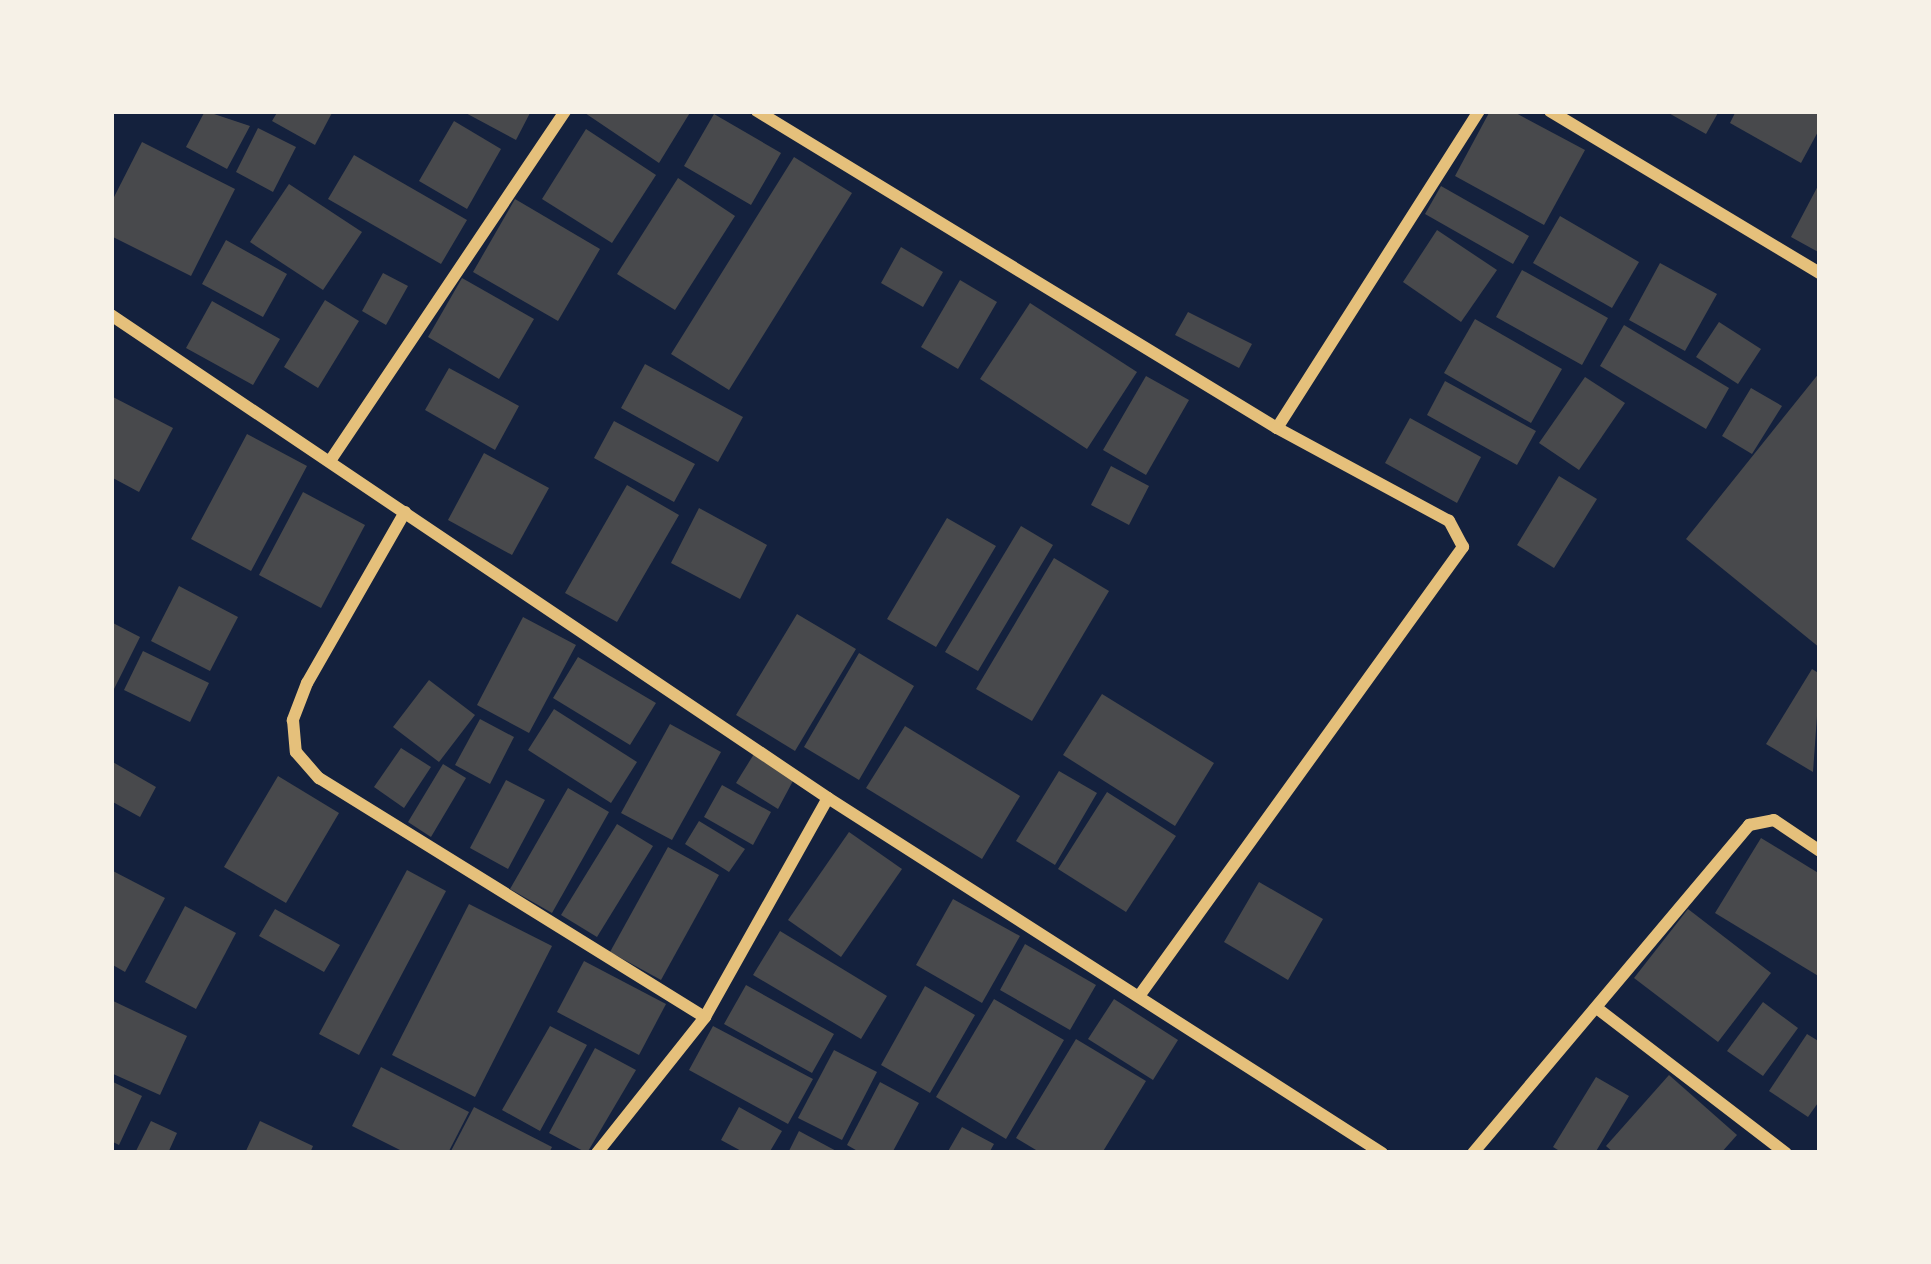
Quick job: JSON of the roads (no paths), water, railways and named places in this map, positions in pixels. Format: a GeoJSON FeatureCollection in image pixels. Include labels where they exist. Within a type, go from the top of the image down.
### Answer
{"type":"FeatureCollection","features":[{"type":"Feature","properties":{"kind":"street"},"geometry":{"type":"LineString","coordinates":[[330,460],[565,111]]}},
{"type":"Feature","properties":{"kind":"street"},"geometry":{"type":"LineString","coordinates":[[757,111],[1276,428],[1449,521],[1463,548],[1142,992]]}},
{"type":"Feature","properties":{"kind":"street"},"geometry":{"type":"LineString","coordinates":[[1276,428],[1479,111]]}},
{"type":"Feature","properties":{"kind":"street"},"geometry":{"type":"LineString","coordinates":[[1550,111],[1820,273]]}},
{"type":"Feature","properties":{"kind":"street"},"geometry":{"type":"LineString","coordinates":[[111,315],[829,797],[1142,992],[1382,1153]]}},
{"type":"Feature","properties":{"kind":"street"},"geometry":{"type":"LineString","coordinates":[[405,512],[307,683],[293,720],[296,752],[319,778],[705,1017]]}},
{"type":"Feature","properties":{"kind":"street"},"geometry":{"type":"LineString","coordinates":[[597,1153],[705,1017],[829,797]]}},
{"type":"Feature","properties":{"kind":"street"},"geometry":{"type":"LineString","coordinates":[[1472,1153],[1749,825],[1774,820],[1820,851]]}},
{"type":"Feature","properties":{"kind":"street"},"geometry":{"type":"LineString","coordinates":[[1598,1009],[1786,1153]]}}]}
